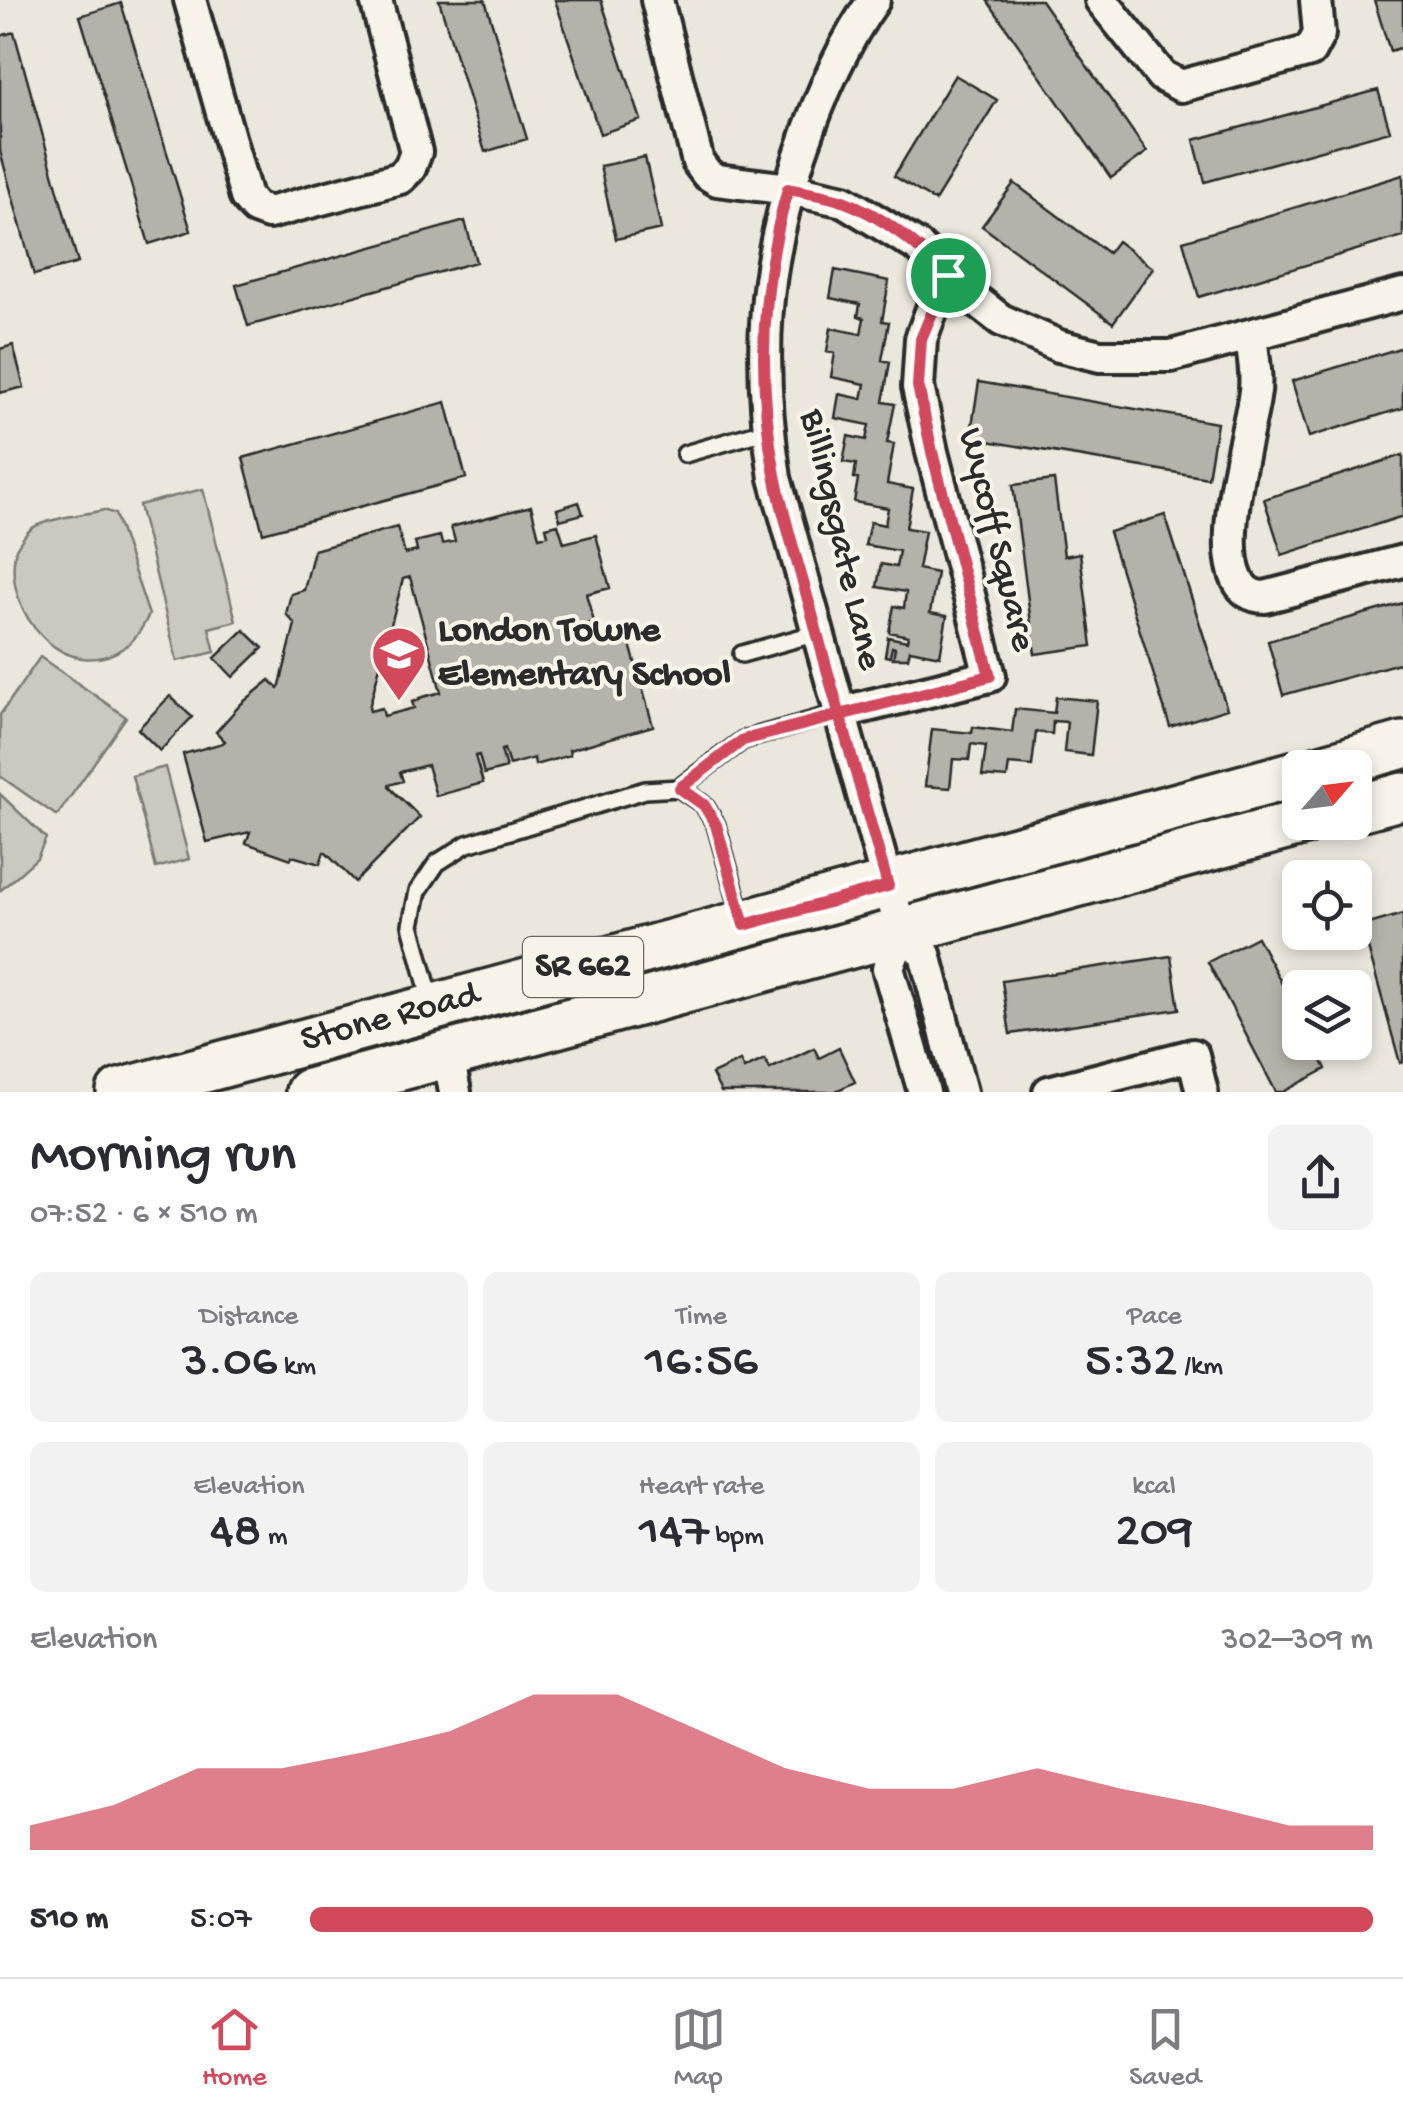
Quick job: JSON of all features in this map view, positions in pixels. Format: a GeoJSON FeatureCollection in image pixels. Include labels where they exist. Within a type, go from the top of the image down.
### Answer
{"type":"FeatureCollection","features":[{"type":"Feature","properties":{"kind":"main road"},"geometry":{"type":"LineString","coordinates":[[1372,754],[1403,746]]}},
{"type":"Feature","properties":{"kind":"main road","name":"Stone Road"},"geometry":{"type":"LineString","coordinates":[[120,1092],[1282,779]]}},
{"type":"Feature","properties":{"kind":"main road"},"geometry":{"type":"LineString","coordinates":[[1372,804],[1403,796]]}},
{"type":"Feature","properties":{"kind":"main road","name":"Stone Road"},"geometry":{"type":"LineString","coordinates":[[309,1092],[452,1073],[902,932],[1282,828]]}},
{"type":"Feature","properties":{"kind":"street"},"geometry":{"type":"LineString","coordinates":[[190,0],[246,197],[255,208],[270,213],[400,178],[410,168],[416,152],[376,0]]}},
{"type":"Feature","properties":{"kind":"street"},"geometry":{"type":"LineString","coordinates":[[656,0],[698,162],[707,174],[738,184],[788,189],[844,202],[869,214],[919,247],[1001,320],[1060,346],[1100,356],[1172,356],[1403,294]]}},
{"type":"Feature","properties":{"kind":"street"},"geometry":{"type":"LineString","coordinates":[[1100,0],[1162,76],[1182,86],[1310,51],[1319,34],[1316,0]]}},
{"type":"Feature","properties":{"kind":"street","name":"Billingsgate Lane"},"geometry":{"type":"LineString","coordinates":[[859,5],[815,109],[788,189],[768,281],[764,378],[775,478],[902,932]]}},
{"type":"Feature","properties":{"kind":"street","name":"Wycoff Square"},"geometry":{"type":"LineString","coordinates":[[838,713],[990,676],[918,386],[921,339],[948,275]]}},
{"type":"Feature","properties":{"kind":"street"},"geometry":{"type":"LineString","coordinates":[[1251,336],[1255,397],[1230,522],[1232,560],[1240,587],[1255,597],[1266,597],[1403,561]]}},
{"type":"Feature","properties":{"kind":"street"},"geometry":{"type":"LineString","coordinates":[[924,1092],[888,968],[902,932],[924,954],[960,1092]]}},
{"type":"Feature","properties":{"kind":"street"},"geometry":{"type":"LineString","coordinates":[[1049,1092],[1193,1055],[1202,1092]]}},
{"type":"Feature","properties":{"kind":"lane"},"geometry":{"type":"LineString","coordinates":[[686,454],[768,430]]}},
{"type":"Feature","properties":{"kind":"lane"},"geometry":{"type":"LineString","coordinates":[[742,654],[817,633]]}},
{"type":"Feature","properties":{"kind":"lane"},"geometry":{"type":"LineString","coordinates":[[433,1007],[411,926],[418,891],[437,862],[467,844],[645,790],[680,788],[743,740],[838,713]]}},
{"type":"Feature","properties":{"kind":"lane"},"geometry":{"type":"LineString","coordinates":[[680,788],[704,805],[716,825],[744,925]]}},
{"type":"Feature","properties":{"kind":"shaded area"},"geometry":{"type":"Polygon","coordinates":[[[203,489],[236,621],[209,628],[215,652],[177,661],[139,505],[203,489]]]}},
{"type":"Feature","properties":{"kind":"shaded area"},"geometry":{"type":"Polygon","coordinates":[[[104,510],[115,514],[149,615],[126,646],[104,657],[82,658],[61,651],[43,638],[28,619],[18,597],[16,549],[36,526],[104,510]]]}},
{"type":"Feature","properties":{"kind":"shaded area"},"geometry":{"type":"Polygon","coordinates":[[[40,657],[126,717],[57,816],[0,776],[0,715],[40,657]]]}},
{"type":"Feature","properties":{"kind":"shaded area"},"geometry":{"type":"Polygon","coordinates":[[[165,767],[189,859],[156,868],[132,776],[165,767]]]}},
{"type":"Feature","properties":{"kind":"shaded area"},"geometry":{"type":"Polygon","coordinates":[[[0,794],[46,838],[37,858],[0,891],[0,794]]]}},
{"type":"Feature","properties":{"kind":"building"},"geometry":{"type":"Polygon","coordinates":[[[439,0],[485,0],[527,139],[485,152],[439,0]]]}},
{"type":"Feature","properties":{"kind":"building"},"geometry":{"type":"Polygon","coordinates":[[[555,0],[601,0],[641,120],[600,134],[555,0]]]}},
{"type":"Feature","properties":{"kind":"building"},"geometry":{"type":"Polygon","coordinates":[[[987,0],[1041,0],[1147,152],[1111,178],[987,0]]]}},
{"type":"Feature","properties":{"kind":"building"},"geometry":{"type":"Polygon","coordinates":[[[1374,0],[1403,0],[1403,47],[1390,51],[1374,0]]]}},
{"type":"Feature","properties":{"kind":"building"},"geometry":{"type":"Polygon","coordinates":[[[121,3],[191,231],[149,244],[80,16],[121,3]]]}},
{"type":"Feature","properties":{"kind":"building"},"geometry":{"type":"Polygon","coordinates":[[[14,32],[78,263],[34,275],[0,151],[0,36],[14,32]]]}},
{"type":"Feature","properties":{"kind":"building"},"geometry":{"type":"Polygon","coordinates":[[[955,75],[997,100],[935,201],[894,176],[955,75]]]}},
{"type":"Feature","properties":{"kind":"building"},"geometry":{"type":"Polygon","coordinates":[[[1378,90],[1390,131],[1205,182],[1194,140],[1378,90]]]}},
{"type":"Feature","properties":{"kind":"building"},"geometry":{"type":"Polygon","coordinates":[[[645,157],[661,229],[616,239],[600,166],[645,157]]]}},
{"type":"Feature","properties":{"kind":"building"},"geometry":{"type":"Polygon","coordinates":[[[1403,175],[1403,236],[1199,297],[1183,241],[1403,175]]]}},
{"type":"Feature","properties":{"kind":"building"},"geometry":{"type":"Polygon","coordinates":[[[1014,183],[1108,253],[1117,241],[1153,268],[1113,323],[982,226],[1014,183]]]}},
{"type":"Feature","properties":{"kind":"building"},"geometry":{"type":"Polygon","coordinates":[[[465,221],[476,262],[248,326],[236,285],[465,221]]]}},
{"type":"Feature","properties":{"kind":"building"},"geometry":{"type":"Polygon","coordinates":[[[835,270],[889,281],[882,321],[889,322],[882,360],[890,362],[883,402],[895,404],[887,443],[894,444],[887,484],[913,489],[906,528],[925,531],[918,569],[937,573],[930,613],[947,616],[940,656],[910,650],[908,658],[893,658],[892,647],[890,657],[885,656],[888,637],[907,641],[908,636],[889,632],[894,606],[904,608],[906,592],[877,587],[881,564],[896,567],[899,551],[865,545],[870,522],[885,525],[888,508],[854,502],[856,464],[843,462],[848,436],[866,440],[869,425],[835,418],[839,394],[862,399],[865,384],[831,377],[835,353],[827,351],[831,328],[861,334],[864,318],[858,316],[860,304],[830,298],[835,270]]]}},
{"type":"Feature","properties":{"kind":"building"},"geometry":{"type":"Polygon","coordinates":[[[13,345],[24,387],[0,393],[0,349],[13,345]]]}},
{"type":"Feature","properties":{"kind":"building"},"geometry":{"type":"Polygon","coordinates":[[[1403,347],[1403,408],[1309,437],[1292,381],[1403,347]]]}},
{"type":"Feature","properties":{"kind":"building"},"geometry":{"type":"Polygon","coordinates":[[[979,382],[1217,423],[1208,478],[970,438],[979,382]]]}},
{"type":"Feature","properties":{"kind":"building"},"geometry":{"type":"Polygon","coordinates":[[[446,402],[466,478],[263,533],[243,458],[446,402]]]}},
{"type":"Feature","properties":{"kind":"building"},"geometry":{"type":"Polygon","coordinates":[[[1403,455],[1403,516],[1282,555],[1264,499],[1403,455]]]}},
{"type":"Feature","properties":{"kind":"building"},"geometry":{"type":"Polygon","coordinates":[[[1054,480],[1064,556],[1080,553],[1092,646],[1035,654],[1013,485],[1054,480]]]}},
{"type":"Feature","properties":{"kind":"building","name":"London Towne Elementary School"},"geometry":{"type":"Polygon","coordinates":[[[579,502],[583,514],[560,520],[557,509],[579,502]]]}},
{"type":"Feature","properties":{"kind":"building"},"geometry":{"type":"Polygon","coordinates":[[[531,506],[539,537],[548,535],[546,527],[558,524],[564,543],[596,535],[610,588],[586,594],[594,622],[567,630],[571,645],[626,630],[653,726],[569,750],[570,755],[535,765],[534,758],[509,765],[504,749],[501,750],[506,768],[484,774],[479,755],[475,756],[483,783],[436,796],[427,765],[400,772],[403,781],[389,785],[390,788],[420,817],[355,882],[324,852],[320,864],[292,856],[291,859],[246,843],[250,832],[207,842],[183,754],[223,743],[216,732],[241,704],[270,680],[278,688],[280,685],[295,624],[286,614],[291,594],[304,590],[314,550],[397,527],[405,554],[417,551],[415,542],[440,536],[442,544],[455,541],[451,527],[531,506]],[[410,577],[403,579],[370,711],[382,708],[384,716],[414,708],[412,702],[441,692],[410,577]]]}},
{"type":"Feature","properties":{"kind":"building"},"geometry":{"type":"Polygon","coordinates":[[[1165,515],[1227,709],[1170,727],[1109,532],[1165,515]]]}},
{"type":"Feature","properties":{"kind":"building"},"geometry":{"type":"Polygon","coordinates":[[[1403,603],[1403,662],[1283,695],[1268,641],[1403,603]]]}},
{"type":"Feature","properties":{"kind":"building"},"geometry":{"type":"Polygon","coordinates":[[[244,630],[263,648],[233,677],[215,658],[244,630]]]}},
{"type":"Feature","properties":{"kind":"building"},"geometry":{"type":"Polygon","coordinates":[[[170,696],[192,717],[160,751],[138,729],[170,696]]]}},
{"type":"Feature","properties":{"kind":"building"},"geometry":{"type":"Polygon","coordinates":[[[1056,697],[1097,701],[1091,755],[1064,752],[1067,722],[1053,721],[1052,734],[1036,732],[1032,766],[1009,764],[1007,778],[982,776],[986,746],[971,744],[969,760],[953,759],[950,788],[925,786],[932,729],[972,733],[973,727],[1012,732],[1015,709],[1054,713],[1056,697]]]}},
{"type":"Feature","properties":{"kind":"building"},"geometry":{"type":"Polygon","coordinates":[[[1403,914],[1400,1063],[1369,950],[1372,950],[1372,923],[1403,914]]]}},
{"type":"Feature","properties":{"kind":"building"},"geometry":{"type":"Polygon","coordinates":[[[1257,937],[1282,984],[1282,1060],[1322,1060],[1326,1069],[1276,1092],[1208,962],[1257,937]]]}},
{"type":"Feature","properties":{"kind":"building"},"geometry":{"type":"Polygon","coordinates":[[[1171,956],[1179,1009],[1010,1034],[1002,981],[1171,956]]]}},
{"type":"Feature","properties":{"kind":"building"},"geometry":{"type":"Polygon","coordinates":[[[814,1048],[819,1058],[839,1048],[855,1082],[834,1092],[721,1092],[712,1074],[740,1061],[744,1069],[765,1059],[770,1069],[814,1048]]]}},
{"type":"Feature","properties":{"kind":"place","name":"London Towne Elementary School"},"geometry":{"type":"Point","coordinates":[399,703]}},
{"type":"Feature","properties":{"kind":"route"},"geometry":{"type":"LineString","coordinates":[[948,275],[919,247],[869,214],[844,202],[788,189],[768,281],[764,333],[767,424],[775,478],[838,713],[888,886],[744,925],[716,825],[704,805],[680,788],[743,740],[838,713],[990,676],[918,386],[921,339],[948,275]]}}]}
